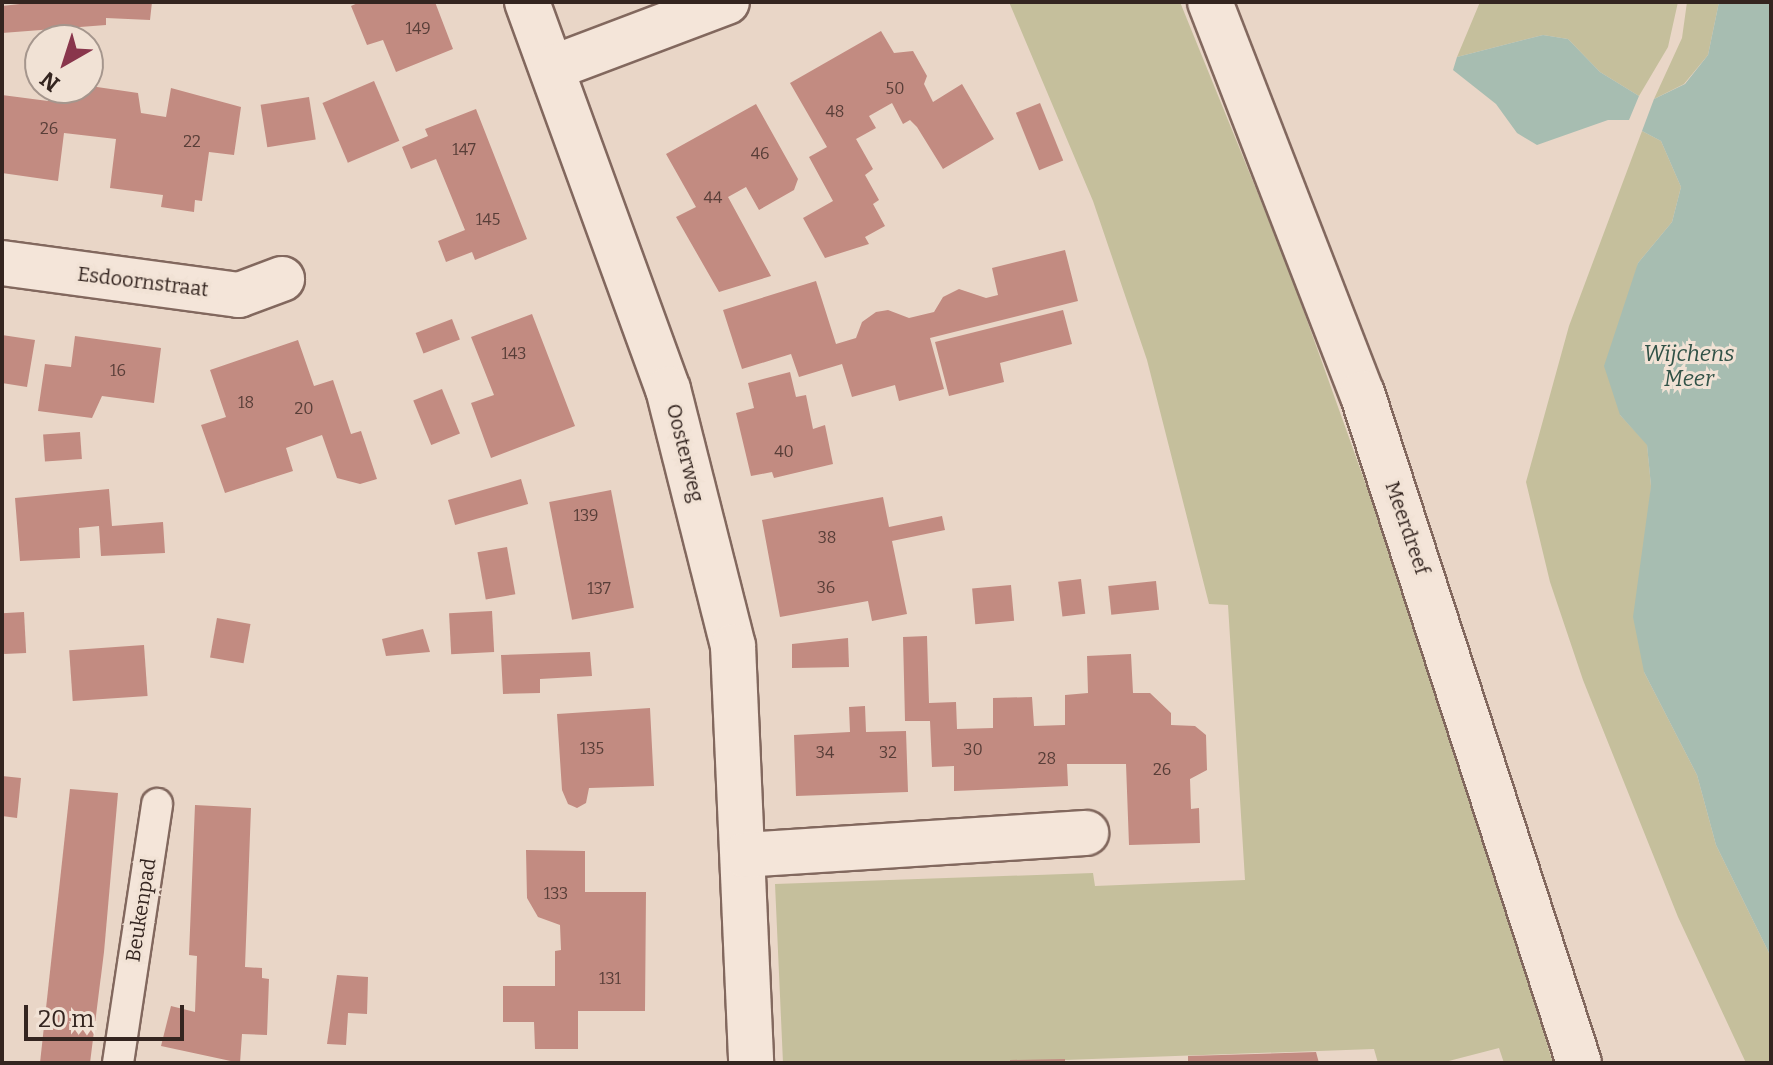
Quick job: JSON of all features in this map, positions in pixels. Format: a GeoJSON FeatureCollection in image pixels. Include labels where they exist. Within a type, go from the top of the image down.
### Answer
{"type":"FeatureCollection","features":[{"type":"Feature","properties":{"kind":"street","name":"Oosterweg"},"geometry":{"type":"LineString","coordinates":[[527,2],[668,389],[733,646],[751,1063]]}},
{"type":"Feature","properties":{"kind":"street"},"geometry":{"type":"LineString","coordinates":[[552,68],[727,2]]}},
{"type":"Feature","properties":{"kind":"street","name":"Meerdreef"},"geometry":{"type":"LineString","coordinates":[[1210,2],[1362,393],[1579,1063]]}},
{"type":"Feature","properties":{"kind":"street","name":"Esdoornstraat"},"geometry":{"type":"LineString","coordinates":[[2,263],[239,295],[282,279]]}},
{"type":"Feature","properties":{"kind":"street"},"geometry":{"type":"LineString","coordinates":[[744,855],[1086,833]]}},
{"type":"Feature","properties":{"kind":"lane","name":"Beukenpad"},"geometry":{"type":"LineString","coordinates":[[118,1063],[157,804]]}},
{"type":"Feature","properties":{"kind":"shaded area"},"geometry":{"type":"Polygon","coordinates":[[[1009,2],[1180,2],[1289,270],[1424,647],[1553,1063],[1504,1063],[1499,1048],[1441,1063],[1378,1063],[1374,1049],[980,1063],[783,1063],[775,884],[1093,873],[1095,886],[1245,880],[1228,605],[1209,604],[1147,360],[1093,201],[1009,2]]]}},
{"type":"Feature","properties":{"kind":"shaded area"},"geometry":{"type":"Polygon","coordinates":[[[1480,2],[1678,2],[1668,47],[1639,96],[1600,72],[1568,39],[1543,35],[1457,57],[1480,2]]]}},
{"type":"Feature","properties":{"kind":"shaded area"},"geometry":{"type":"Polygon","coordinates":[[[1687,2],[1719,2],[1708,55],[1684,84],[1654,99],[1682,38],[1687,2]]]}},
{"type":"Feature","properties":{"kind":"shaded area"},"geometry":{"type":"Polygon","coordinates":[[[1642,131],[1661,141],[1681,187],[1672,222],[1638,263],[1620,415],[1647,444],[1651,486],[1644,672],[1697,775],[1716,845],[1771,957],[1771,1063],[1746,1063],[1678,917],[1583,680],[1550,582],[1526,482],[1569,326],[1642,131]]]}},
{"type":"Feature","properties":{"kind":"water","name":"Wijchens Meer"},"geometry":{"type":"Polygon","coordinates":[[[1719,2],[1771,2],[1771,957],[1716,845],[1697,775],[1644,672],[1633,617],[1651,486],[1647,445],[1620,415],[1604,366],[1638,263],[1672,222],[1681,187],[1661,141],[1642,131],[1654,99],[1685,84],[1708,55],[1719,2]]]}},
{"type":"Feature","properties":{"kind":"water"},"geometry":{"type":"Polygon","coordinates":[[[1543,35],[1568,39],[1600,72],[1639,96],[1629,120],[1608,120],[1537,145],[1517,133],[1496,104],[1453,70],[1457,57],[1543,35]]]}},
{"type":"Feature","properties":{"kind":"building"},"geometry":{"type":"Polygon","coordinates":[[[37,2],[152,2],[150,20],[106,18],[104,25],[24,24],[24,31],[2,33],[2,6],[37,2]]]}},
{"type":"Feature","properties":{"kind":"building"},"geometry":{"type":"Polygon","coordinates":[[[360,2],[435,2],[453,49],[396,72],[383,40],[367,45],[351,6],[360,2]]]}},
{"type":"Feature","properties":{"kind":"building"},"geometry":{"type":"Polygon","coordinates":[[[881,31],[894,53],[913,51],[927,76],[924,84],[933,102],[962,84],[994,139],[943,169],[917,127],[910,120],[903,124],[892,103],[869,116],[876,128],[856,139],[873,169],[865,175],[879,200],[873,204],[885,226],[865,237],[869,244],[825,258],[803,218],[833,201],[809,157],[827,147],[790,83],[881,31]]]}},
{"type":"Feature","properties":{"kind":"building"},"geometry":{"type":"Polygon","coordinates":[[[374,81],[399,141],[348,163],[322,103],[374,81]]]}},
{"type":"Feature","properties":{"kind":"building"},"geometry":{"type":"Polygon","coordinates":[[[104,88],[138,93],[141,113],[166,117],[171,88],[241,107],[234,155],[209,152],[202,201],[195,200],[194,212],[161,207],[163,195],[110,188],[116,139],[64,133],[58,181],[2,173],[2,95],[24,98],[24,104],[104,104],[104,88]]]}},
{"type":"Feature","properties":{"kind":"building"},"geometry":{"type":"Polygon","coordinates":[[[309,97],[316,139],[267,147],[261,105],[309,97]]]}},
{"type":"Feature","properties":{"kind":"building"},"geometry":{"type":"Polygon","coordinates":[[[1040,103],[1063,160],[1039,170],[1016,113],[1040,103]]]}},
{"type":"Feature","properties":{"kind":"building"},"geometry":{"type":"Polygon","coordinates":[[[756,104],[798,179],[794,190],[759,210],[746,187],[728,197],[771,276],[719,292],[676,217],[696,207],[666,154],[756,104]]]}},
{"type":"Feature","properties":{"kind":"building"},"geometry":{"type":"Polygon","coordinates":[[[476,109],[527,239],[475,260],[472,252],[446,262],[438,241],[465,230],[436,159],[411,169],[402,147],[428,136],[425,129],[476,109]]]}},
{"type":"Feature","properties":{"kind":"building"},"geometry":{"type":"Polygon","coordinates":[[[1065,250],[1078,301],[930,338],[944,389],[899,401],[895,385],[852,397],[842,364],[799,377],[791,354],[742,369],[723,310],[816,281],[836,344],[856,338],[862,322],[876,312],[888,310],[909,318],[934,312],[943,297],[959,289],[986,298],[998,295],[992,268],[1065,250]]]}},
{"type":"Feature","properties":{"kind":"building"},"geometry":{"type":"Polygon","coordinates":[[[1063,310],[1072,344],[1000,363],[1004,382],[949,396],[935,342],[1063,310]]]}},
{"type":"Feature","properties":{"kind":"building"},"geometry":{"type":"Polygon","coordinates":[[[532,314],[575,426],[491,458],[471,403],[494,395],[471,337],[532,314]]]}},
{"type":"Feature","properties":{"kind":"building"},"geometry":{"type":"Polygon","coordinates":[[[452,319],[460,340],[423,354],[416,333],[452,319]]]}},
{"type":"Feature","properties":{"kind":"building"},"geometry":{"type":"Polygon","coordinates":[[[2,335],[35,340],[27,387],[2,383],[2,335]]]}},
{"type":"Feature","properties":{"kind":"building"},"geometry":{"type":"Polygon","coordinates":[[[75,336],[161,348],[154,403],[102,396],[92,418],[38,411],[45,364],[71,367],[75,336]]]}},
{"type":"Feature","properties":{"kind":"building"},"geometry":{"type":"Polygon","coordinates":[[[298,340],[314,386],[333,380],[351,434],[361,431],[377,479],[360,484],[337,478],[322,435],[286,448],[293,471],[225,493],[201,425],[226,417],[210,370],[298,340]]]}},
{"type":"Feature","properties":{"kind":"building"},"geometry":{"type":"Polygon","coordinates":[[[790,372],[796,397],[806,395],[813,429],[825,425],[833,464],[774,478],[772,472],[751,476],[736,413],[754,408],[748,383],[790,372]]]}},
{"type":"Feature","properties":{"kind":"building"},"geometry":{"type":"Polygon","coordinates":[[[442,389],[460,434],[431,445],[413,401],[442,389]]]}},
{"type":"Feature","properties":{"kind":"building"},"geometry":{"type":"Polygon","coordinates":[[[80,432],[82,459],[45,462],[43,435],[80,432]]]}},
{"type":"Feature","properties":{"kind":"building"},"geometry":{"type":"Polygon","coordinates":[[[521,479],[528,504],[455,525],[448,500],[521,479]]]}},
{"type":"Feature","properties":{"kind":"building"},"geometry":{"type":"Polygon","coordinates":[[[109,489],[112,526],[163,522],[165,553],[101,556],[99,526],[79,528],[80,558],[20,561],[15,498],[109,489]]]}},
{"type":"Feature","properties":{"kind":"building"},"geometry":{"type":"Polygon","coordinates":[[[611,490],[634,608],[572,620],[549,502],[611,490]]]}},
{"type":"Feature","properties":{"kind":"building"},"geometry":{"type":"Polygon","coordinates":[[[883,497],[889,527],[942,516],[945,530],[892,541],[907,614],[872,621],[868,601],[780,617],[762,520],[883,497]]]}},
{"type":"Feature","properties":{"kind":"building"},"geometry":{"type":"Polygon","coordinates":[[[507,547],[515,594],[486,599],[477,552],[507,547]]]}},
{"type":"Feature","properties":{"kind":"building"},"geometry":{"type":"Polygon","coordinates":[[[1081,579],[1085,614],[1062,617],[1058,582],[1081,579]]]}},
{"type":"Feature","properties":{"kind":"building"},"geometry":{"type":"Polygon","coordinates":[[[1156,581],[1159,610],[1111,615],[1108,586],[1156,581]]]}},
{"type":"Feature","properties":{"kind":"building"},"geometry":{"type":"Polygon","coordinates":[[[1011,585],[1014,621],[975,624],[972,588],[1011,585]]]}},
{"type":"Feature","properties":{"kind":"building"},"geometry":{"type":"Polygon","coordinates":[[[492,611],[494,652],[451,654],[449,613],[492,611]]]}},
{"type":"Feature","properties":{"kind":"building"},"geometry":{"type":"Polygon","coordinates":[[[24,612],[26,653],[4,654],[2,613],[24,612]]]}},
{"type":"Feature","properties":{"kind":"building"},"geometry":{"type":"Polygon","coordinates":[[[217,618],[250,624],[244,663],[210,657],[217,618]]]}},
{"type":"Feature","properties":{"kind":"building"},"geometry":{"type":"Polygon","coordinates":[[[423,629],[430,652],[386,656],[382,639],[423,629]]]}},
{"type":"Feature","properties":{"kind":"building"},"geometry":{"type":"Polygon","coordinates":[[[927,636],[929,703],[956,702],[957,729],[993,728],[993,698],[1032,697],[1034,726],[1065,725],[1065,695],[1088,693],[1087,656],[1131,654],[1133,693],[1150,693],[1171,713],[1171,725],[1195,726],[1206,735],[1207,770],[1190,779],[1191,809],[1199,808],[1200,843],[1129,845],[1126,764],[1067,764],[1068,786],[954,791],[954,766],[932,767],[930,721],[905,721],[903,637],[927,636]]]}},
{"type":"Feature","properties":{"kind":"building"},"geometry":{"type":"Polygon","coordinates":[[[848,638],[849,667],[792,668],[792,644],[848,638]]]}},
{"type":"Feature","properties":{"kind":"building"},"geometry":{"type":"Polygon","coordinates":[[[144,645],[148,696],[73,701],[69,650],[144,645]]]}},
{"type":"Feature","properties":{"kind":"building"},"geometry":{"type":"Polygon","coordinates":[[[590,652],[592,676],[540,679],[540,693],[503,694],[501,655],[590,652]]]}},
{"type":"Feature","properties":{"kind":"building"},"geometry":{"type":"Polygon","coordinates":[[[865,706],[866,732],[906,731],[908,792],[796,796],[794,735],[850,732],[849,707],[865,706]]]}},
{"type":"Feature","properties":{"kind":"building"},"geometry":{"type":"Polygon","coordinates":[[[650,708],[654,786],[589,788],[586,803],[577,808],[568,804],[562,790],[557,714],[650,708]]]}},
{"type":"Feature","properties":{"kind":"building"},"geometry":{"type":"Polygon","coordinates":[[[2,776],[21,778],[17,818],[2,816],[2,776]]]}},
{"type":"Feature","properties":{"kind":"building"},"geometry":{"type":"Polygon","coordinates":[[[70,789],[118,793],[104,952],[90,1063],[40,1063],[70,789]]]}},
{"type":"Feature","properties":{"kind":"building"},"geometry":{"type":"Polygon","coordinates":[[[195,805],[251,808],[245,967],[262,968],[262,978],[269,979],[267,1035],[242,1034],[240,1063],[161,1046],[171,1006],[195,1012],[197,956],[189,955],[195,805]]]}},
{"type":"Feature","properties":{"kind":"building"},"geometry":{"type":"Polygon","coordinates":[[[526,850],[585,851],[585,892],[646,892],[645,1011],[578,1011],[578,1049],[535,1049],[534,1022],[503,1022],[503,986],[555,986],[555,951],[561,950],[560,925],[538,917],[527,898],[526,850]]]}},
{"type":"Feature","properties":{"kind":"building"},"geometry":{"type":"Polygon","coordinates":[[[337,975],[368,977],[367,1014],[348,1013],[346,1045],[327,1044],[337,975]]]}},
{"type":"Feature","properties":{"kind":"building"},"geometry":{"type":"Polygon","coordinates":[[[1316,1052],[1319,1063],[1188,1063],[1188,1056],[1316,1052]]]}},
{"type":"Feature","properties":{"kind":"building"},"geometry":{"type":"Polygon","coordinates":[[[1065,1059],[1065,1063],[1010,1063],[1010,1060],[1065,1059]]]}}]}
